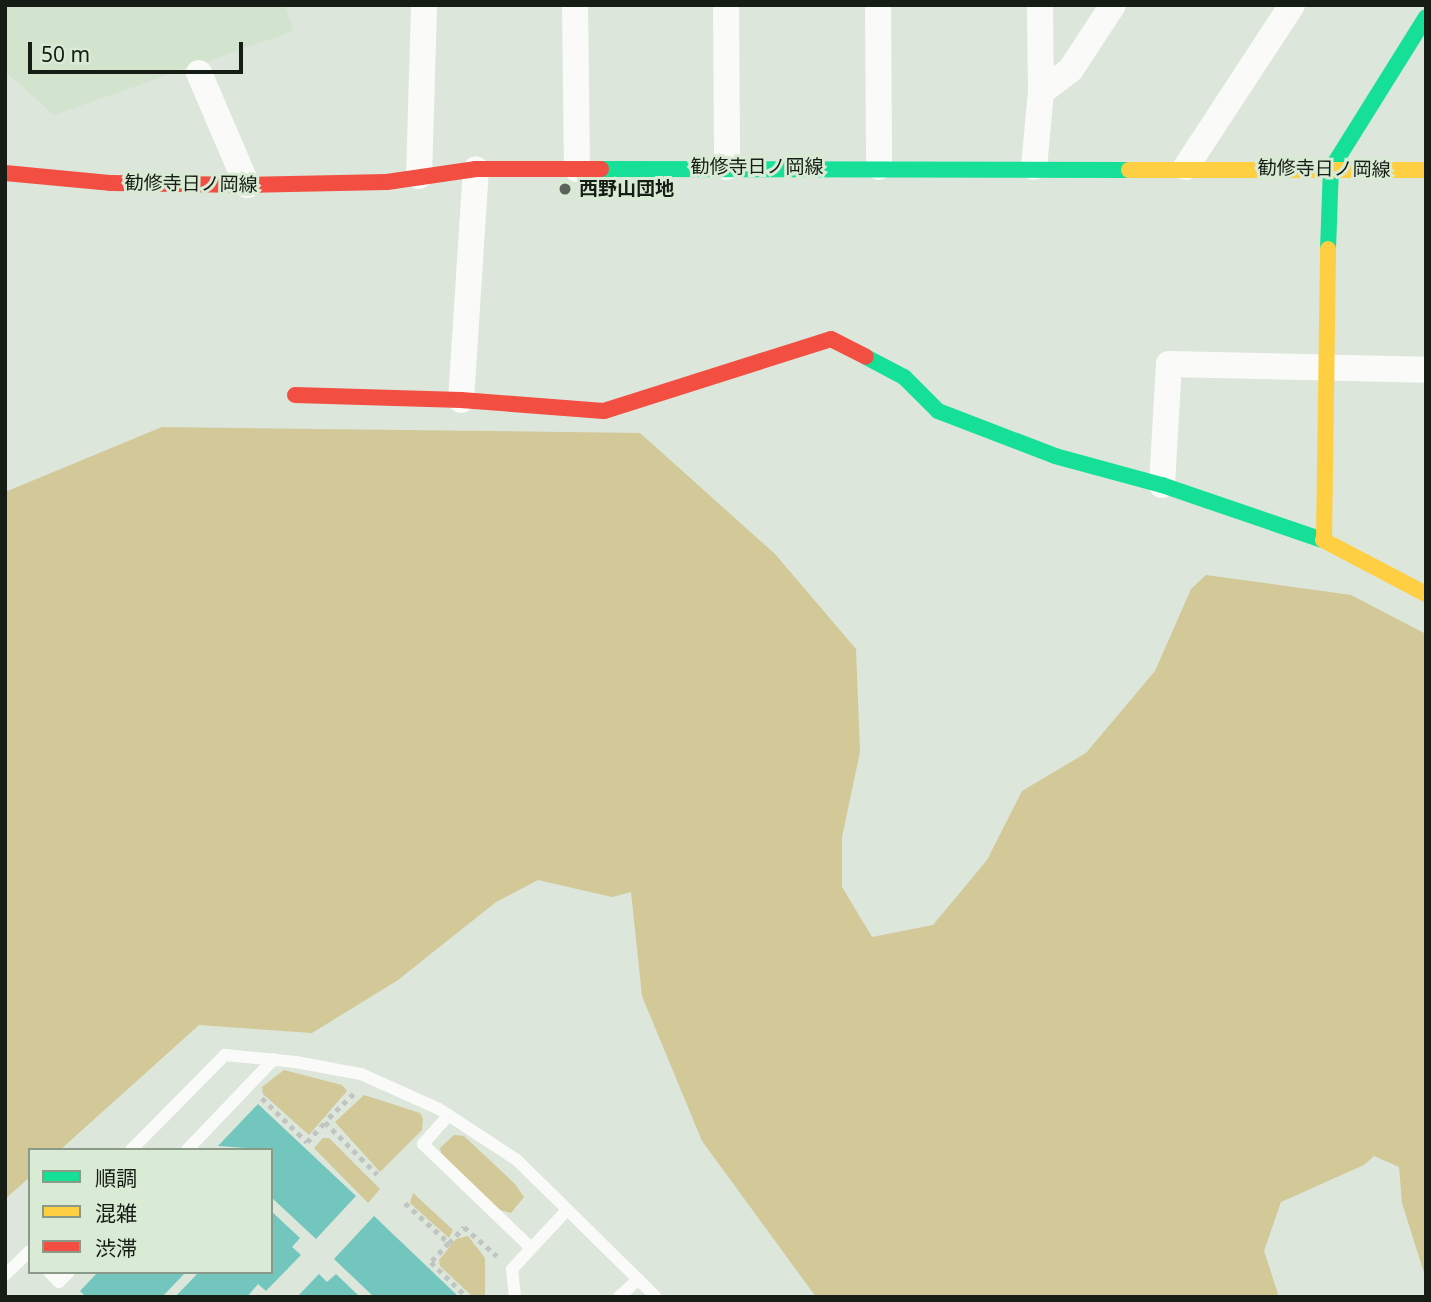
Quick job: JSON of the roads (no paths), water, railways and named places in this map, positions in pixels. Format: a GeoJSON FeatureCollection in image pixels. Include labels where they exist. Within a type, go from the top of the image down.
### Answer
{"type":"FeatureCollection","features":[{"type":"Feature","properties":{"kind":"street"},"geometry":{"type":"LineString","coordinates":[[419,176],[424,5]]}},
{"type":"Feature","properties":{"kind":"street"},"geometry":{"type":"LineString","coordinates":[[575,5],[577,169]]}},
{"type":"Feature","properties":{"kind":"street"},"geometry":{"type":"LineString","coordinates":[[726,5],[727,167]]}},
{"type":"Feature","properties":{"kind":"street"},"geometry":{"type":"LineString","coordinates":[[878,5],[879,167]]}},
{"type":"Feature","properties":{"kind":"street"},"geometry":{"type":"LineString","coordinates":[[1034,167],[1041,92],[1040,5]]}},
{"type":"Feature","properties":{"kind":"street"},"geometry":{"type":"LineString","coordinates":[[1041,92],[1071,68],[1113,5]]}},
{"type":"Feature","properties":{"kind":"street"},"geometry":{"type":"LineString","coordinates":[[1186,167],[1292,5]]}},
{"type":"Feature","properties":{"kind":"street"},"geometry":{"type":"LineString","coordinates":[[1324,540],[1324,365],[1331,169],[1426,17]]}},
{"type":"Feature","properties":{"kind":"street"},"geometry":{"type":"LineString","coordinates":[[199,73],[247,185]]}},
{"type":"Feature","properties":{"kind":"street","name":"勧修寺日ノ岡線"},"geometry":{"type":"LineString","coordinates":[[5,173],[110,183],[247,185],[387,182],[476,169],[1186,167],[1426,170]]}},
{"type":"Feature","properties":{"kind":"street"},"geometry":{"type":"LineString","coordinates":[[461,400],[476,169]]}},
{"type":"Feature","properties":{"kind":"street"},"geometry":{"type":"LineString","coordinates":[[295,396],[461,400],[604,411],[831,339],[904,377],[938,411],[1055,456],[1162,485],[1324,540],[1426,594]]}},
{"type":"Feature","properties":{"kind":"street"},"geometry":{"type":"LineString","coordinates":[[1162,485],[1169,364],[1324,365],[1426,370]]}},
{"type":"Feature","properties":{"kind":"lane"},"geometry":{"type":"LineString","coordinates":[[133,1148],[225,1055],[274,1059],[370,1078],[449,1115],[517,1160],[656,1297]]}},
{"type":"Feature","properties":{"kind":"lane"},"geometry":{"type":"LineString","coordinates":[[189,1148],[274,1059]]}},
{"type":"Feature","properties":{"kind":"lane"},"geometry":{"type":"LineString","coordinates":[[449,1115],[424,1144],[531,1248]]}},
{"type":"Feature","properties":{"kind":"lane"},"geometry":{"type":"LineString","coordinates":[[515,1297],[512,1269],[568,1210]]}},
{"type":"Feature","properties":{"kind":"lane"},"geometry":{"type":"LineString","coordinates":[[5,1276],[28,1253]]}},
{"type":"Feature","properties":{"kind":"lane"},"geometry":{"type":"LineString","coordinates":[[51,1274],[59,1282],[67,1274]]}},
{"type":"Feature","properties":{"kind":"lane"},"geometry":{"type":"LineString","coordinates":[[619,1297],[638,1279]]}},
{"type":"Feature","properties":{"kind":"water"},"geometry":{"type":"Polygon","coordinates":[[[258,1104],[356,1196],[316,1239],[273,1199],[273,1148],[218,1146],[258,1104]]]}},
{"type":"Feature","properties":{"kind":"water"},"geometry":{"type":"Polygon","coordinates":[[[273,1213],[300,1238],[292,1247],[301,1255],[266,1291],[258,1284],[247,1297],[175,1297],[197,1274],[273,1274],[273,1213]]]}},
{"type":"Feature","properties":{"kind":"water"},"geometry":{"type":"Polygon","coordinates":[[[374,1216],[459,1297],[374,1297],[334,1259],[374,1216]]]}},
{"type":"Feature","properties":{"kind":"water"},"geometry":{"type":"Polygon","coordinates":[[[96,1274],[184,1274],[162,1297],[86,1297],[80,1291],[96,1274]]]}},
{"type":"Feature","properties":{"kind":"water"},"geometry":{"type":"Polygon","coordinates":[[[319,1274],[327,1282],[336,1274],[360,1297],[297,1297],[319,1274]]]}},
{"type":"Feature","properties":{"kind":"place","name":"西野山団地"},"geometry":{"type":"Point","coordinates":[565,189]}}]}
